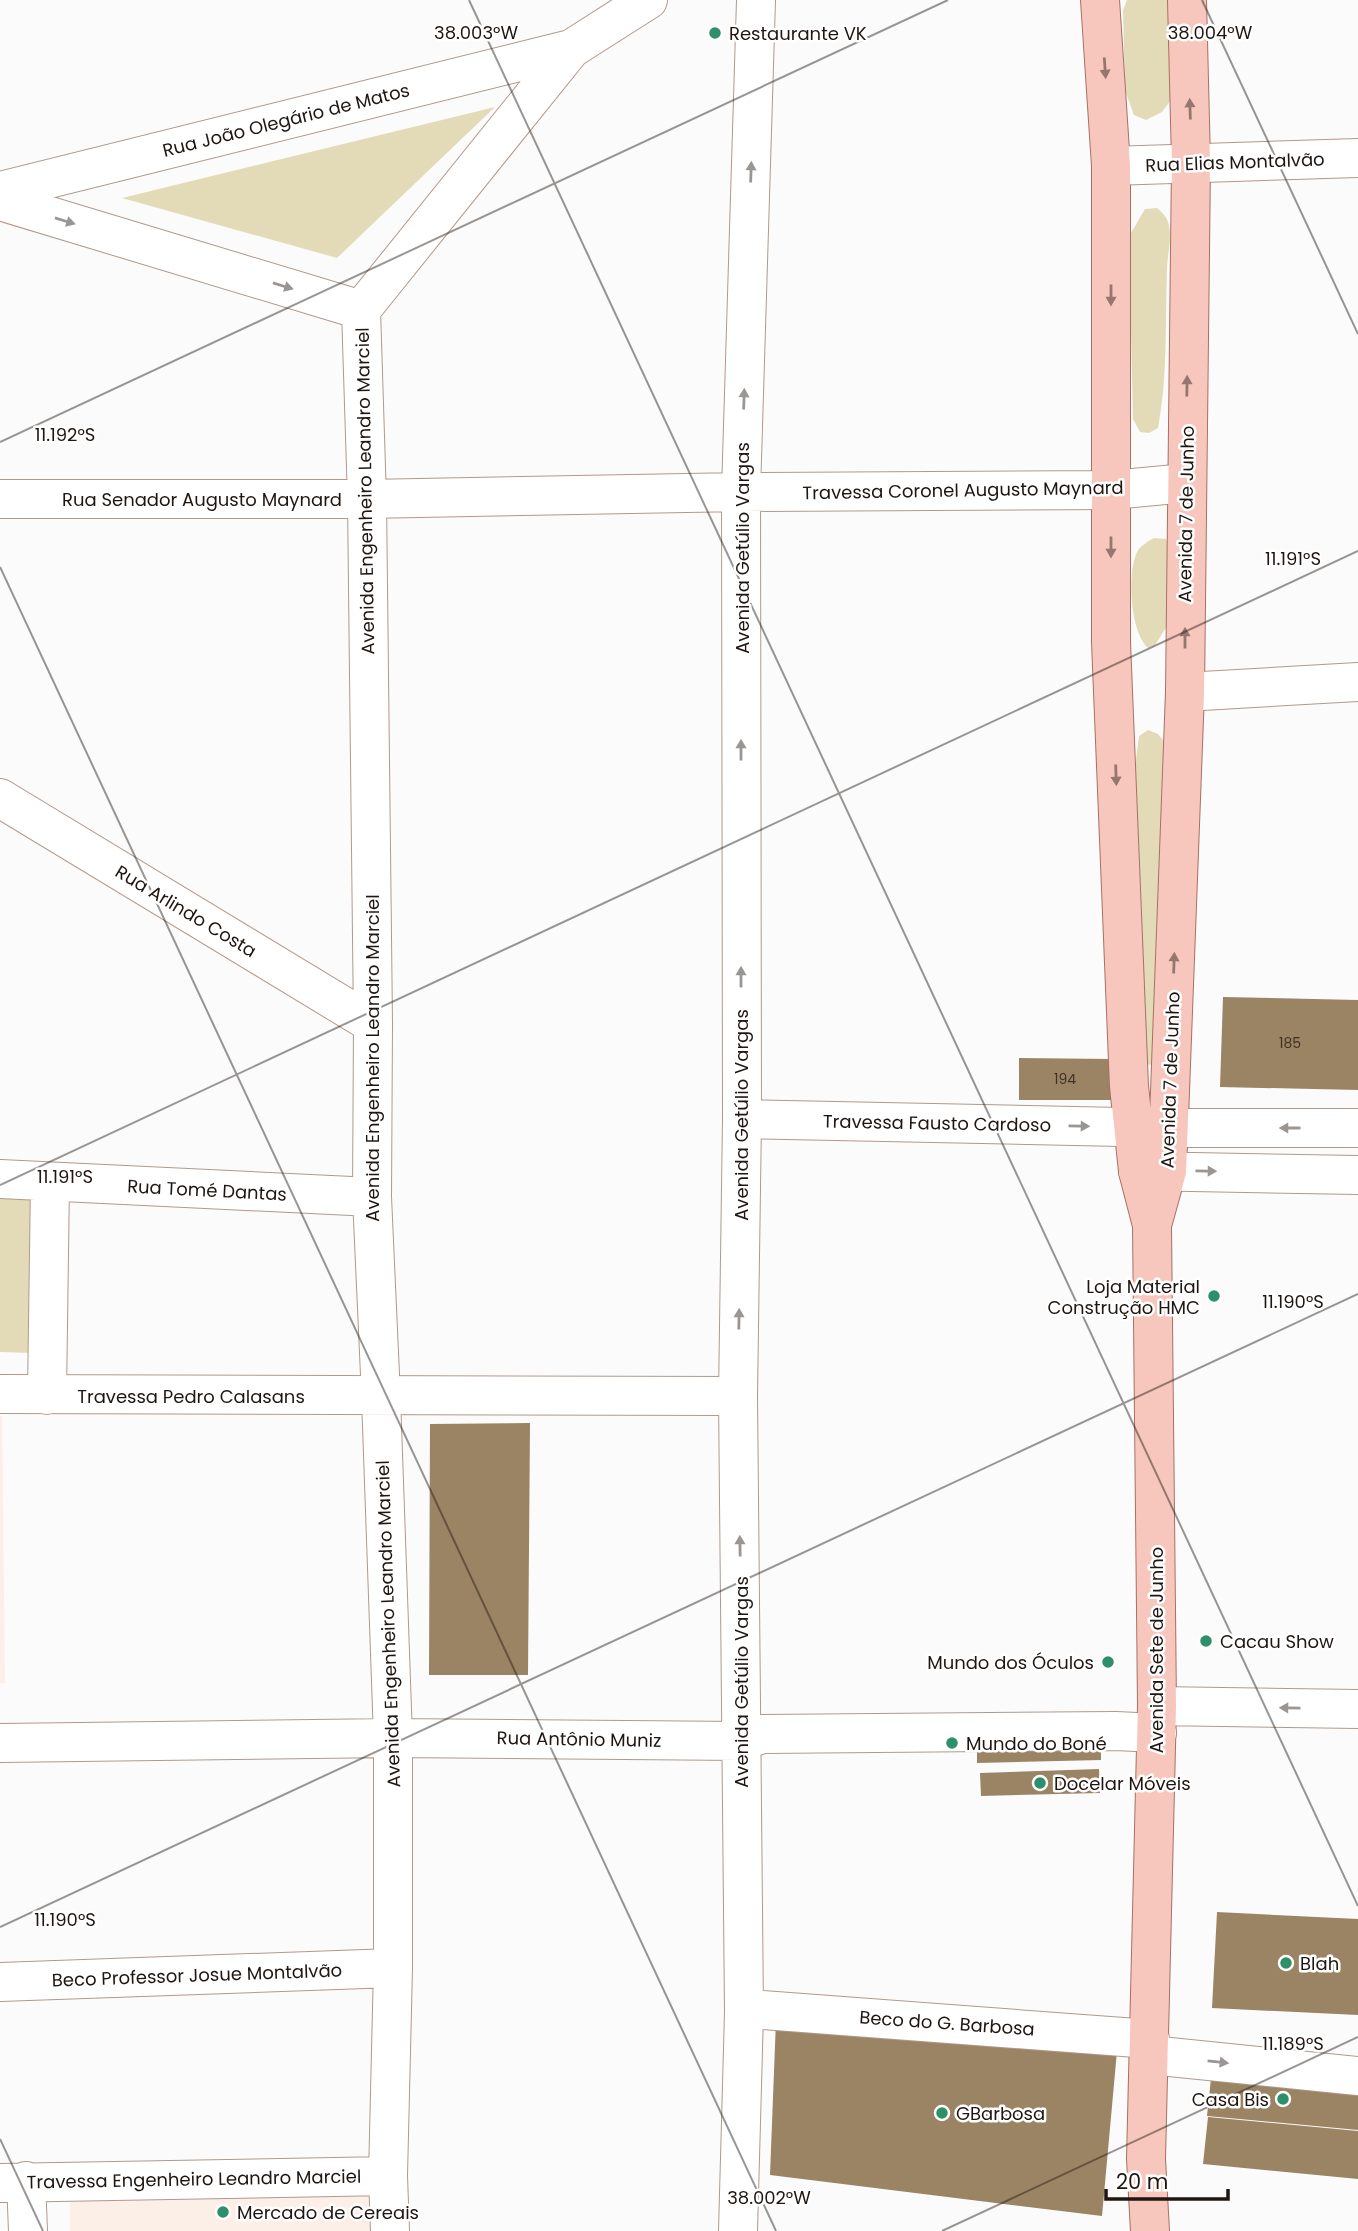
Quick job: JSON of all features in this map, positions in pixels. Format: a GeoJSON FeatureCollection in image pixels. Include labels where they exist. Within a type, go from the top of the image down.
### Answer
{"type":"FeatureCollection","features":[{"type":"Feature","properties":{"kind":"main road","name":"Avenida 7 de Junho"},"geometry":{"type":"LineString","coordinates":[[1100,0],[1111,166],[1111,642],[1150,1127],[1153,1171],[1152,1225]]}},
{"type":"Feature","properties":{"kind":"main road","name":"Avenida 7 de Junho"},"geometry":{"type":"LineString","coordinates":[[1150,1127],[1185,692],[1191,162],[1187,0]]}},
{"type":"Feature","properties":{"kind":"main road","name":"Avenida Sete de Junho"},"geometry":{"type":"LineString","coordinates":[[1150,2231],[1146,2159],[1157,1719],[1152,1225]]}},
{"type":"Feature","properties":{"kind":"main road","name":"Avenida Sete de Junho"},"geometry":{"type":"LineString","coordinates":[[1129,2231],[1146,2159]]}},
{"type":"Feature","properties":{"kind":"street","name":"Avenida Engenheiro Leandro Marciel"},"geometry":{"type":"LineString","coordinates":[[390,2231],[388,2176],[393,1968],[393,1738],[372,1197],[373,1024],[367,499],[361,310],[571,49],[647,0]]}},
{"type":"Feature","properties":{"kind":"street","name":"Avenida Getúlio Vargas"},"geometry":{"type":"LineString","coordinates":[[738,2231],[744,2012],[738,1396],[741,492],[756,0]]}},
{"type":"Feature","properties":{"kind":"street","name":"Rua João Olegário de Matos"},"geometry":{"type":"LineString","coordinates":[[0,191],[571,49]]}},
{"type":"Feature","properties":{"kind":"street","name":"Rua Elias Montalvão"},"geometry":{"type":"LineString","coordinates":[[1111,166],[1358,158]]}},
{"type":"Feature","properties":{"kind":"street"},"geometry":{"type":"LineString","coordinates":[[0,201],[361,310]]}},
{"type":"Feature","properties":{"kind":"street","name":"Travessa Coronel Augusto Maynard"},"geometry":{"type":"LineString","coordinates":[[741,492],[1112,489],[1186,483]]}},
{"type":"Feature","properties":{"kind":"street","name":"Rua Senador Augusto Maynard"},"geometry":{"type":"LineString","coordinates":[[0,499],[367,499],[741,492]]}},
{"type":"Feature","properties":{"kind":"street"},"geometry":{"type":"LineString","coordinates":[[1185,692],[1358,682]]}},
{"type":"Feature","properties":{"kind":"street","name":"Rua Arlindo Costa"},"geometry":{"type":"LineString","coordinates":[[0,798],[373,1024]]}},
{"type":"Feature","properties":{"kind":"street","name":"Travessa Fausto Cardoso"},"geometry":{"type":"LineString","coordinates":[[741,1119],[1358,1128]]}},
{"type":"Feature","properties":{"kind":"street"},"geometry":{"type":"LineString","coordinates":[[1153,1171],[1358,1175]]}},
{"type":"Feature","properties":{"kind":"street","name":"Rua Tomé Dantas"},"geometry":{"type":"LineString","coordinates":[[0,1179],[372,1197]]}},
{"type":"Feature","properties":{"kind":"street"},"geometry":{"type":"LineString","coordinates":[[47,1395],[50,1182]]}},
{"type":"Feature","properties":{"kind":"street","name":"Travessa Pedro Calasans"},"geometry":{"type":"LineString","coordinates":[[0,1394],[738,1396]]}},
{"type":"Feature","properties":{"kind":"street","name":"Rua Antônio Muniz"},"geometry":{"type":"LineString","coordinates":[[0,1744],[393,1738],[741,1726],[763,1734],[1116,1731],[1157,1719],[1358,1709]]}},
{"type":"Feature","properties":{"kind":"street","name":"Beco Professor Josue Montalvão"},"geometry":{"type":"LineString","coordinates":[[0,1982],[393,1968]]}},
{"type":"Feature","properties":{"kind":"street","name":"Beco do G. Barbosa"},"geometry":{"type":"LineString","coordinates":[[744,2012],[762,2010],[1150,2047],[1358,2076]]}},
{"type":"Feature","properties":{"kind":"street","name":"Travessa Engenheiro Leandro Marciel"},"geometry":{"type":"LineString","coordinates":[[13,2182],[388,2176]]}},
{"type":"Feature","properties":{"kind":"street"},"geometry":{"type":"LineString","coordinates":[[13,2182],[28,2231]]}},
{"type":"Feature","properties":{"kind":"shaded area"},"geometry":{"type":"Polygon","coordinates":[[[1127,0],[1171,0],[1174,96],[1162,112],[1146,120],[1134,115],[1125,90],[1123,10],[1127,0]]]}},
{"type":"Feature","properties":{"kind":"shaded area"},"geometry":{"type":"Polygon","coordinates":[[[495,107],[337,258],[122,198],[495,107]]]}},
{"type":"Feature","properties":{"kind":"shaded area"},"geometry":{"type":"Polygon","coordinates":[[[1157,208],[1168,221],[1170,236],[1163,388],[1158,428],[1149,433],[1140,432],[1133,419],[1131,233],[1145,209],[1157,208]]]}},
{"type":"Feature","properties":{"kind":"shaded area"},"geometry":{"type":"Polygon","coordinates":[[[1154,538],[1166,539],[1169,547],[1167,626],[1155,645],[1148,648],[1137,629],[1131,587],[1138,550],[1154,538]]]}},
{"type":"Feature","properties":{"kind":"shaded area"},"geometry":{"type":"Polygon","coordinates":[[[1148,730],[1158,734],[1168,746],[1157,1062],[1149,1065],[1142,1053],[1133,783],[1139,736],[1148,730]]]}},
{"type":"Feature","properties":{"kind":"shaded area"},"geometry":{"type":"Polygon","coordinates":[[[0,1173],[35,1174],[31,1353],[0,1352],[0,1173]]]}},
{"type":"Feature","properties":{"kind":"shaded area"},"geometry":{"type":"Polygon","coordinates":[[[2,1416],[5,1683],[0,1683],[2,1416]]]}},
{"type":"Feature","properties":{"kind":"shaded area","name":"Mercado de Cereais"},"geometry":{"type":"Polygon","coordinates":[[[70,2193],[377,2193],[377,2231],[70,2231],[70,2193]]]}},
{"type":"Feature","properties":{"kind":"building"},"geometry":{"type":"Polygon","coordinates":[[[1223,997],[1358,1000],[1358,1090],[1220,1087],[1223,997]]]}},
{"type":"Feature","properties":{"kind":"building"},"geometry":{"type":"Polygon","coordinates":[[[1019,1058],[1112,1059],[1111,1100],[1019,1100],[1019,1058]]]}},
{"type":"Feature","properties":{"kind":"building"},"geometry":{"type":"Polygon","coordinates":[[[530,1423],[528,1675],[429,1675],[430,1424],[530,1423]]]}},
{"type":"Feature","properties":{"kind":"building"},"geometry":{"type":"Polygon","coordinates":[[[1101,1732],[1101,1760],[977,1763],[977,1735],[1101,1732]]]}},
{"type":"Feature","properties":{"kind":"building","name":"Docelar Móveis"},"geometry":{"type":"Polygon","coordinates":[[[1099,1769],[1100,1793],[981,1796],[980,1773],[1099,1769]]]}},
{"type":"Feature","properties":{"kind":"building","name":"Blah"},"geometry":{"type":"Polygon","coordinates":[[[1217,1912],[1358,1919],[1358,2015],[1212,2008],[1217,1912]]]}},
{"type":"Feature","properties":{"kind":"building","name":"GBarbosa"},"geometry":{"type":"Polygon","coordinates":[[[776,2020],[1117,2051],[1102,2216],[770,2175],[776,2020]]]}},
{"type":"Feature","properties":{"kind":"building","name":"Casa Bis"},"geometry":{"type":"Polygon","coordinates":[[[1212,2069],[1358,2082],[1358,2130],[1207,2116],[1212,2069]]]}},
{"type":"Feature","properties":{"kind":"building"},"geometry":{"type":"Polygon","coordinates":[[[1208,2117],[1358,2131],[1358,2179],[1203,2164],[1208,2117]]]}},
{"type":"Feature","properties":{"kind":"place","name":"Restaurante VK"},"geometry":{"type":"Point","coordinates":[715,33]}},
{"type":"Feature","properties":{"kind":"place","name":"Loja Material Construção HMC"},"geometry":{"type":"Point","coordinates":[1214,1296]}},
{"type":"Feature","properties":{"kind":"place","name":"Cacau Show"},"geometry":{"type":"Point","coordinates":[1206,1641]}},
{"type":"Feature","properties":{"kind":"place","name":"Mundo dos Óculos"},"geometry":{"type":"Point","coordinates":[1108,1662]}},
{"type":"Feature","properties":{"kind":"place","name":"Mundo do Boné"},"geometry":{"type":"Point","coordinates":[952,1743]}},
{"type":"Feature","properties":{"kind":"place","name":"Docelar Móveis"},"geometry":{"type":"Point","coordinates":[1040,1783]}},
{"type":"Feature","properties":{"kind":"place","name":"Blah"},"geometry":{"type":"Point","coordinates":[1286,1963]}},
{"type":"Feature","properties":{"kind":"place","name":"Casa Bis"},"geometry":{"type":"Point","coordinates":[1283,2099]}},
{"type":"Feature","properties":{"kind":"place","name":"GBarbosa"},"geometry":{"type":"Point","coordinates":[942,2113]}},
{"type":"Feature","properties":{"kind":"place","name":"Mercado de Cereais"},"geometry":{"type":"Point","coordinates":[223,2212]}}]}
